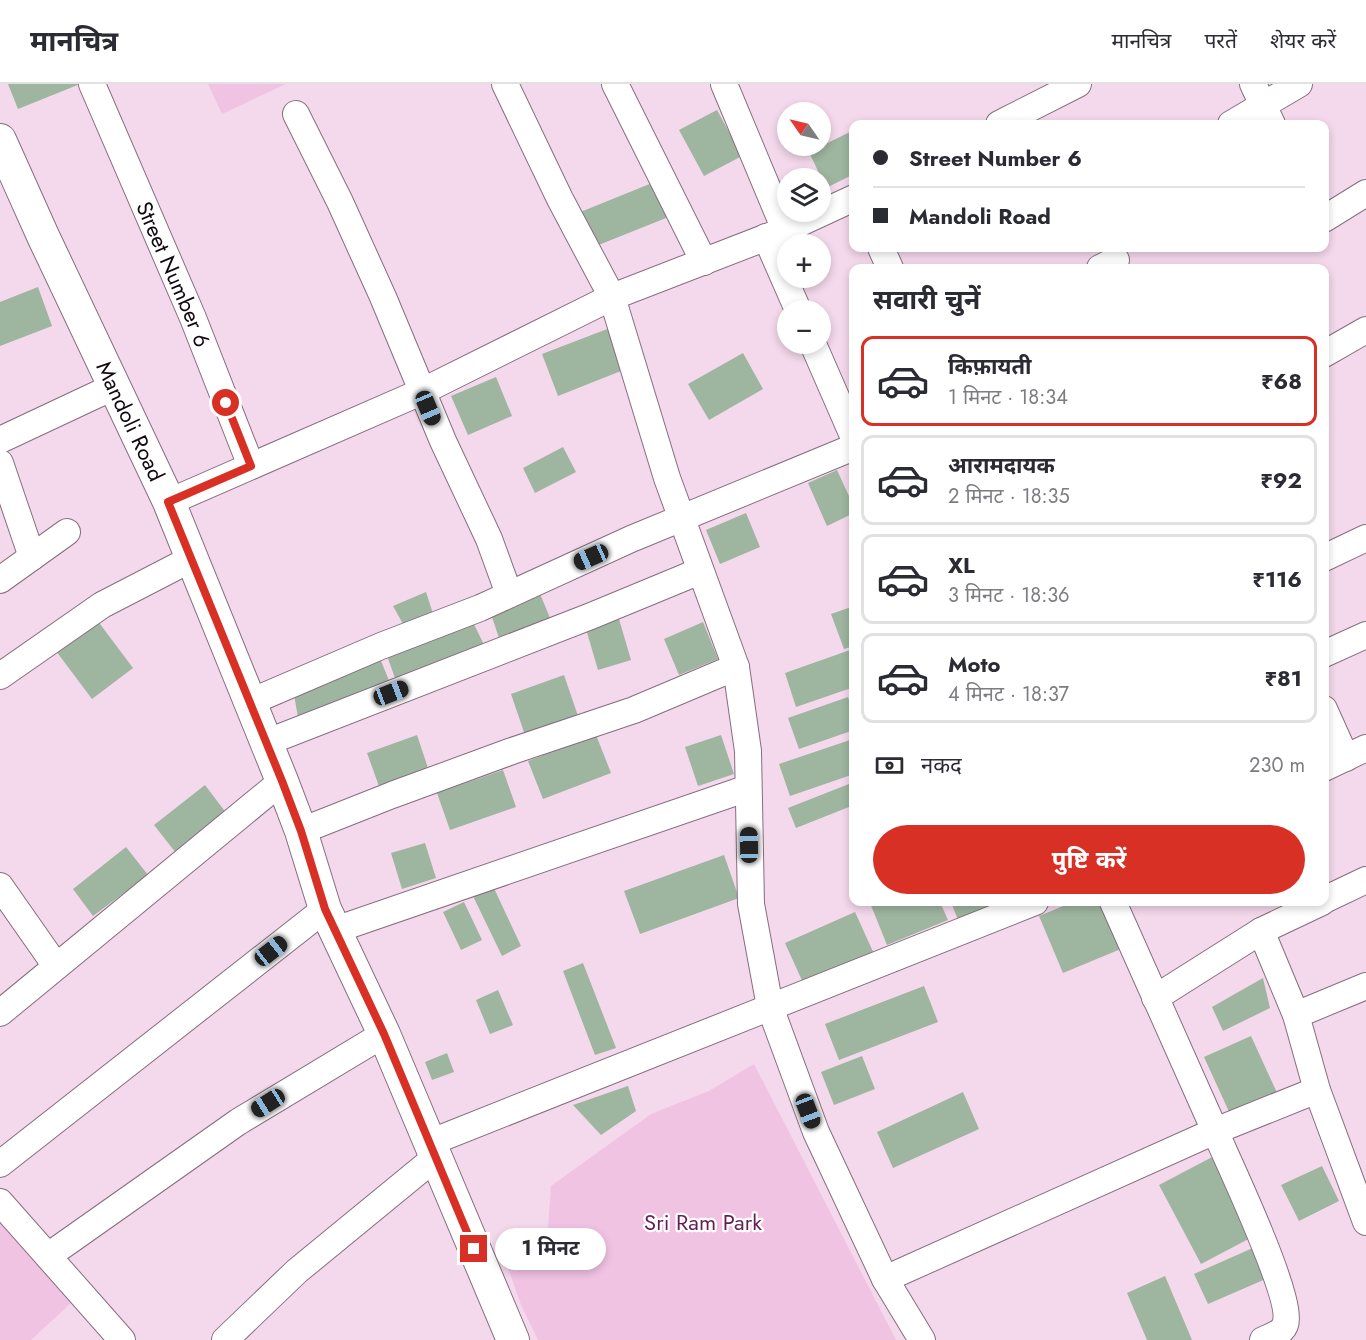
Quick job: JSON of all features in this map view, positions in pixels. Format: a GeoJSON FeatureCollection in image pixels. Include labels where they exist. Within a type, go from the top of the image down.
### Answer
{"type":"FeatureCollection","features":[{"type":"Feature","properties":{"kind":"street","name":"Street Number 6"},"geometry":{"type":"LineString","coordinates":[[92,84],[193,318],[251,466]]}},
{"type":"Feature","properties":{"kind":"street"},"geometry":{"type":"LineString","coordinates":[[504,84],[560,199],[612,297],[681,519],[736,667],[748,751],[751,904],[770,1007],[816,1132],[885,1279],[922,1340]]}},
{"type":"Feature","properties":{"kind":"street"},"geometry":{"type":"LineString","coordinates":[[615,84],[704,262]]}},
{"type":"Feature","properties":{"kind":"street"},"geometry":{"type":"LineString","coordinates":[[724,84],[776,233],[795,300]]}},
{"type":"Feature","properties":{"kind":"street"},"geometry":{"type":"LineString","coordinates":[[1007,120],[1078,84]]}},
{"type":"Feature","properties":{"kind":"street"},"geometry":{"type":"LineString","coordinates":[[1238,120],[1299,84]]}},
{"type":"Feature","properties":{"kind":"street"},"geometry":{"type":"LineString","coordinates":[[296,114],[378,286],[421,392],[489,539],[509,594]]}},
{"type":"Feature","properties":{"kind":"street","name":"Mandoli Road"},"geometry":{"type":"LineString","coordinates":[[0,140],[168,502],[248,703],[282,781],[330,920],[384,1034],[513,1340]]}},
{"type":"Feature","properties":{"kind":"street"},"geometry":{"type":"LineString","coordinates":[[1329,216],[1366,193]]}},
{"type":"Feature","properties":{"kind":"street"},"geometry":{"type":"LineString","coordinates":[[168,502],[421,392],[612,297],[776,233],[849,200]]}},
{"type":"Feature","properties":{"kind":"street"},"geometry":{"type":"LineString","coordinates":[[1329,351],[1366,330]]}},
{"type":"Feature","properties":{"kind":"street"},"geometry":{"type":"LineString","coordinates":[[817,354],[849,427]]}},
{"type":"Feature","properties":{"kind":"street"},"geometry":{"type":"LineString","coordinates":[[0,440],[113,387]]}},
{"type":"Feature","properties":{"kind":"street"},"geometry":{"type":"LineString","coordinates":[[248,703],[381,646],[480,608],[631,539],[849,449]]}},
{"type":"Feature","properties":{"kind":"street"},"geometry":{"type":"LineString","coordinates":[[0,463],[32,557]]}},
{"type":"Feature","properties":{"kind":"street"},"geometry":{"type":"LineString","coordinates":[[0,580],[67,532]]}},
{"type":"Feature","properties":{"kind":"street"},"geometry":{"type":"LineString","coordinates":[[1329,556],[1366,538]]}},
{"type":"Feature","properties":{"kind":"street"},"geometry":{"type":"LineString","coordinates":[[0,676],[102,605],[191,559]]}},
{"type":"Feature","properties":{"kind":"street"},"geometry":{"type":"LineString","coordinates":[[265,743],[700,571]]}},
{"type":"Feature","properties":{"kind":"street"},"geometry":{"type":"LineString","coordinates":[[1329,652],[1366,635]]}},
{"type":"Feature","properties":{"kind":"street"},"geometry":{"type":"LineString","coordinates":[[301,831],[403,791],[634,710],[736,667]]}},
{"type":"Feature","properties":{"kind":"street"},"geometry":{"type":"LineString","coordinates":[[1329,721],[1345,758]]}},
{"type":"Feature","properties":{"kind":"street"},"geometry":{"type":"LineString","coordinates":[[0,1013],[282,781]]}},
{"type":"Feature","properties":{"kind":"street"},"geometry":{"type":"LineString","coordinates":[[0,1164],[330,920],[748,788]]}},
{"type":"Feature","properties":{"kind":"street"},"geometry":{"type":"LineString","coordinates":[[1329,898],[1366,880]]}},
{"type":"Feature","properties":{"kind":"street"},"geometry":{"type":"LineString","coordinates":[[0,886],[56,966]]}},
{"type":"Feature","properties":{"kind":"street"},"geometry":{"type":"LineString","coordinates":[[225,1340],[297,1271],[432,1150],[770,1007],[1025,906]]}},
{"type":"Feature","properties":{"kind":"street"},"geometry":{"type":"LineString","coordinates":[[1115,906],[1264,1243],[1286,1312],[1285,1324],[1281,1330],[1263,1340]]}},
{"type":"Feature","properties":{"kind":"street"},"geometry":{"type":"LineString","coordinates":[[1155,998],[1261,931],[1313,906]]}},
{"type":"Feature","properties":{"kind":"street"},"geometry":{"type":"LineString","coordinates":[[1261,931],[1296,1015],[1317,1090],[1366,1222]]}},
{"type":"Feature","properties":{"kind":"street"},"geometry":{"type":"LineString","coordinates":[[1296,1015],[1366,986]]}},
{"type":"Feature","properties":{"kind":"street"},"geometry":{"type":"LineString","coordinates":[[48,1256],[238,1122],[384,1034]]}},
{"type":"Feature","properties":{"kind":"street"},"geometry":{"type":"LineString","coordinates":[[885,1279],[1215,1131],[1317,1090]]}},
{"type":"Feature","properties":{"kind":"street"},"geometry":{"type":"LineString","coordinates":[[0,1202],[122,1340]]}},
{"type":"Feature","properties":{"kind":"green space"},"geometry":{"type":"Polygon","coordinates":[[[208,84],[286,84],[222,114],[208,84]]]}},
{"type":"Feature","properties":{"kind":"green space","name":"Sri Ram Park"},"geometry":{"type":"Polygon","coordinates":[[[754,1064],[896,1340],[538,1340],[521,1305],[507,1265],[547,1242],[551,1186],[651,1114],[709,1091],[754,1064]]]}},
{"type":"Feature","properties":{"kind":"green space"},"geometry":{"type":"Polygon","coordinates":[[[0,1213],[72,1302],[31,1340],[0,1340],[0,1213]]]}},
{"type":"Feature","properties":{"kind":"building"},"geometry":{"type":"Polygon","coordinates":[[[8,84],[80,84],[18,109],[8,84]]]}},
{"type":"Feature","properties":{"kind":"building"},"geometry":{"type":"Polygon","coordinates":[[[717,110],[742,156],[704,176],[679,130],[717,110]]]}},
{"type":"Feature","properties":{"kind":"building"},"geometry":{"type":"Polygon","coordinates":[[[849,132],[849,176],[831,186],[831,168],[817,168],[811,156],[831,156],[831,141],[849,132]]]}},
{"type":"Feature","properties":{"kind":"building"},"geometry":{"type":"Polygon","coordinates":[[[657,181],[671,216],[591,248],[578,213],[657,181]]]}},
{"type":"Feature","properties":{"kind":"building"},"geometry":{"type":"Polygon","coordinates":[[[38,287],[52,326],[0,346],[0,302],[38,287]]]}},
{"type":"Feature","properties":{"kind":"building"},"geometry":{"type":"Polygon","coordinates":[[[615,326],[631,367],[558,396],[542,354],[615,326]]]}},
{"type":"Feature","properties":{"kind":"building"},"geometry":{"type":"Polygon","coordinates":[[[743,353],[763,389],[709,420],[688,384],[743,353]]]}},
{"type":"Feature","properties":{"kind":"building"},"geometry":{"type":"Polygon","coordinates":[[[496,377],[512,416],[468,435],[451,396],[496,377]]]}},
{"type":"Feature","properties":{"kind":"building"},"geometry":{"type":"Polygon","coordinates":[[[563,447],[576,472],[535,493],[523,468],[563,447]]]}},
{"type":"Feature","properties":{"kind":"building"},"geometry":{"type":"Polygon","coordinates":[[[837,470],[849,496],[849,515],[827,526],[808,483],[837,470]]]}},
{"type":"Feature","properties":{"kind":"building"},"geometry":{"type":"Polygon","coordinates":[[[746,513],[760,547],[720,564],[706,530],[746,513]]]}},
{"type":"Feature","properties":{"kind":"building"},"geometry":{"type":"Polygon","coordinates":[[[538,589],[553,625],[501,644],[490,611],[538,589]]]}},
{"type":"Feature","properties":{"kind":"building"},"geometry":{"type":"Polygon","coordinates":[[[426,592],[436,623],[408,633],[393,606],[426,592]]]}},
{"type":"Feature","properties":{"kind":"building"},"geometry":{"type":"Polygon","coordinates":[[[849,608],[849,648],[844,649],[831,614],[849,608]]]}},
{"type":"Feature","properties":{"kind":"building"},"geometry":{"type":"Polygon","coordinates":[[[94,616],[133,668],[92,699],[53,647],[94,616]]]}},
{"type":"Feature","properties":{"kind":"building"},"geometry":{"type":"Polygon","coordinates":[[[471,618],[486,649],[396,681],[385,650],[471,618]]]}},
{"type":"Feature","properties":{"kind":"building"},"geometry":{"type":"Polygon","coordinates":[[[619,619],[631,660],[598,670],[586,629],[619,619]]]}},
{"type":"Feature","properties":{"kind":"building"},"geometry":{"type":"Polygon","coordinates":[[[703,622],[718,659],[679,675],[664,639],[703,622]]]}},
{"type":"Feature","properties":{"kind":"building"},"geometry":{"type":"Polygon","coordinates":[[[849,650],[849,689],[796,707],[785,673],[849,650]]]}},
{"type":"Feature","properties":{"kind":"building"},"geometry":{"type":"Polygon","coordinates":[[[377,651],[390,683],[299,723],[293,689],[377,651]]]}},
{"type":"Feature","properties":{"kind":"building"},"geometry":{"type":"Polygon","coordinates":[[[564,675],[578,716],[525,735],[511,694],[564,675]]]}},
{"type":"Feature","properties":{"kind":"building"},"geometry":{"type":"Polygon","coordinates":[[[848,697],[849,700],[849,732],[799,749],[788,718],[848,697]]]}},
{"type":"Feature","properties":{"kind":"building"},"geometry":{"type":"Polygon","coordinates":[[[417,735],[429,771],[380,789],[367,753],[417,735]]]}},
{"type":"Feature","properties":{"kind":"building"},"geometry":{"type":"Polygon","coordinates":[[[596,735],[611,773],[543,799],[528,761],[596,735]]]}},
{"type":"Feature","properties":{"kind":"building"},"geometry":{"type":"Polygon","coordinates":[[[721,735],[734,774],[698,786],[685,747],[721,735]]]}},
{"type":"Feature","properties":{"kind":"building"},"geometry":{"type":"Polygon","coordinates":[[[849,740],[849,776],[790,796],[779,764],[849,740]]]}},
{"type":"Feature","properties":{"kind":"building"},"geometry":{"type":"Polygon","coordinates":[[[503,770],[516,807],[450,830],[437,793],[503,770]]]}},
{"type":"Feature","properties":{"kind":"building"},"geometry":{"type":"Polygon","coordinates":[[[849,784],[849,807],[796,828],[788,808],[849,784]]]}},
{"type":"Feature","properties":{"kind":"building"},"geometry":{"type":"Polygon","coordinates":[[[205,785],[227,814],[176,853],[154,825],[205,785]]]}},
{"type":"Feature","properties":{"kind":"building"},"geometry":{"type":"Polygon","coordinates":[[[425,843],[436,878],[402,889],[391,853],[425,843]]]}},
{"type":"Feature","properties":{"kind":"building"},"geometry":{"type":"Polygon","coordinates":[[[126,847],[148,875],[93,916],[73,889],[126,847]]]}},
{"type":"Feature","properties":{"kind":"building"},"geometry":{"type":"Polygon","coordinates":[[[724,855],[739,898],[640,934],[624,891],[724,855]]]}},
{"type":"Feature","properties":{"kind":"building"},"geometry":{"type":"Polygon","coordinates":[[[492,884],[521,946],[502,956],[472,894],[492,884]]]}},
{"type":"Feature","properties":{"kind":"building"},"geometry":{"type":"Polygon","coordinates":[[[464,902],[482,940],[461,950],[443,912],[464,902]]]}},
{"type":"Feature","properties":{"kind":"building"},"geometry":{"type":"Polygon","coordinates":[[[871,906],[942,906],[948,920],[887,945],[871,906]]]}},
{"type":"Feature","properties":{"kind":"building"},"geometry":{"type":"Polygon","coordinates":[[[953,906],[993,906],[958,920],[953,906]]]}},
{"type":"Feature","properties":{"kind":"building"},"geometry":{"type":"Polygon","coordinates":[[[1063,906],[1112,906],[1128,946],[1063,973],[1039,916],[1063,906]]]}},
{"type":"Feature","properties":{"kind":"building"},"geometry":{"type":"Polygon","coordinates":[[[855,912],[875,956],[805,987],[785,943],[855,912]]]}},
{"type":"Feature","properties":{"kind":"building"},"geometry":{"type":"Polygon","coordinates":[[[583,963],[616,1048],[595,1055],[563,971],[583,963]]]}},
{"type":"Feature","properties":{"kind":"building"},"geometry":{"type":"Polygon","coordinates":[[[1263,978],[1270,1008],[1223,1031],[1212,1007],[1263,978]]]}},
{"type":"Feature","properties":{"kind":"building"},"geometry":{"type":"Polygon","coordinates":[[[924,986],[938,1022],[839,1060],[825,1024],[924,986]]]}},
{"type":"Feature","properties":{"kind":"building"},"geometry":{"type":"Polygon","coordinates":[[[498,990],[513,1025],[490,1034],[476,1000],[498,990]]]}},
{"type":"Feature","properties":{"kind":"building"},"geometry":{"type":"Polygon","coordinates":[[[1251,1036],[1278,1095],[1231,1116],[1204,1057],[1251,1036]]]}},
{"type":"Feature","properties":{"kind":"building"},"geometry":{"type":"Polygon","coordinates":[[[447,1053],[454,1072],[432,1080],[425,1062],[447,1053]]]}},
{"type":"Feature","properties":{"kind":"building"},"geometry":{"type":"Polygon","coordinates":[[[862,1056],[875,1089],[834,1105],[821,1072],[862,1056]]]}},
{"type":"Feature","properties":{"kind":"building"},"geometry":{"type":"Polygon","coordinates":[[[628,1086],[636,1111],[601,1135],[573,1105],[628,1086]]]}},
{"type":"Feature","properties":{"kind":"building"},"geometry":{"type":"Polygon","coordinates":[[[963,1092],[979,1129],[893,1168],[877,1132],[963,1092]]]}},
{"type":"Feature","properties":{"kind":"building"},"geometry":{"type":"Polygon","coordinates":[[[1216,1155],[1258,1234],[1201,1264],[1159,1185],[1216,1155]]]}},
{"type":"Feature","properties":{"kind":"building"},"geometry":{"type":"Polygon","coordinates":[[[1322,1166],[1339,1201],[1299,1221],[1281,1185],[1322,1166]]]}},
{"type":"Feature","properties":{"kind":"building"},"geometry":{"type":"Polygon","coordinates":[[[1255,1247],[1268,1278],[1208,1304],[1194,1274],[1255,1247]]]}},
{"type":"Feature","properties":{"kind":"building"},"geometry":{"type":"Polygon","coordinates":[[[1165,1276],[1192,1340],[1147,1340],[1127,1293],[1165,1276]]]}},
{"type":"Feature","properties":{"kind":"route"},"geometry":{"type":"LineString","coordinates":[[226,403],[251,466],[168,502],[248,703],[282,781],[301,831],[325,909],[384,1034],[474,1249]]}}]}
